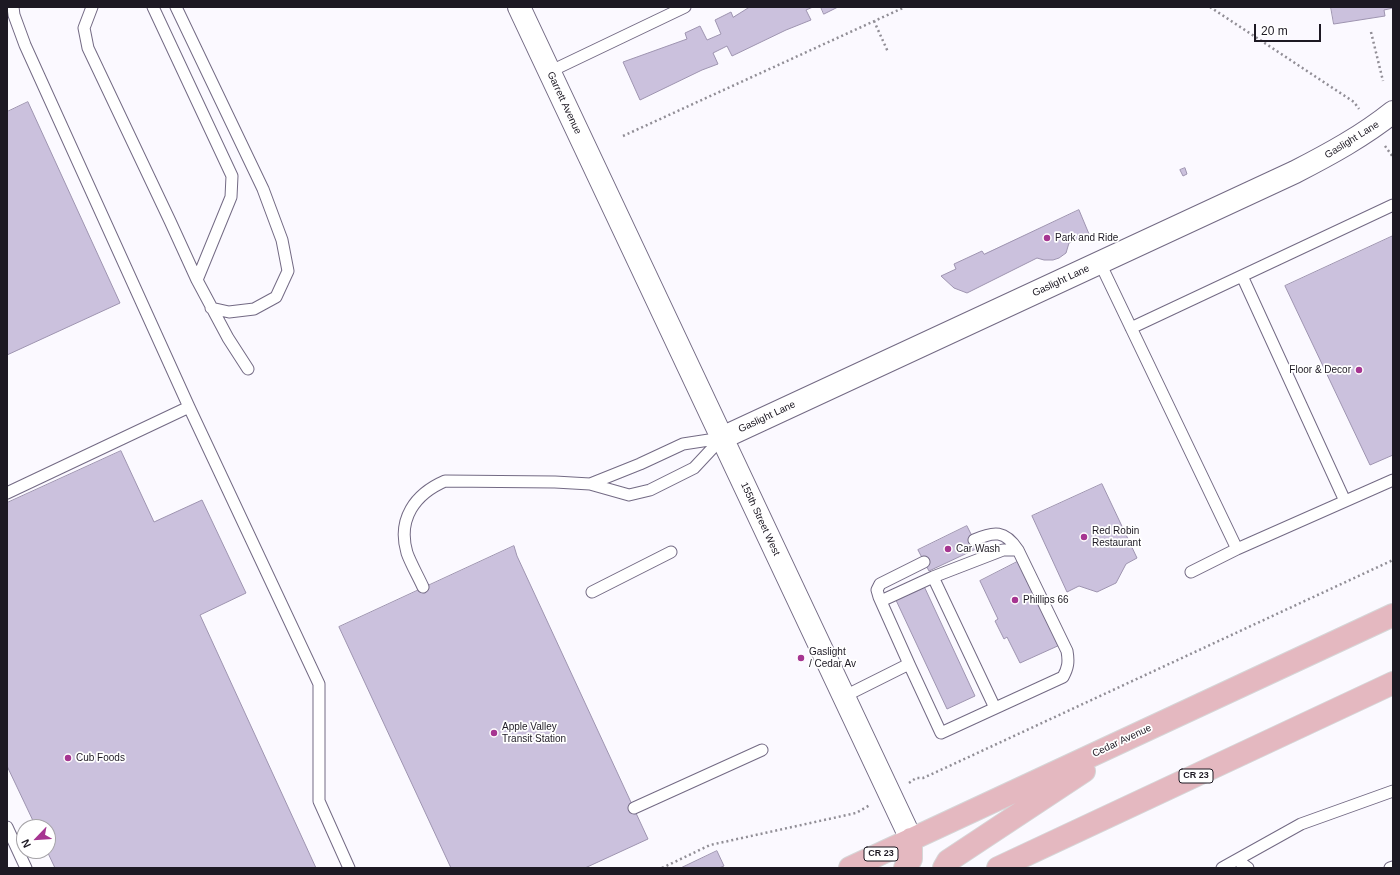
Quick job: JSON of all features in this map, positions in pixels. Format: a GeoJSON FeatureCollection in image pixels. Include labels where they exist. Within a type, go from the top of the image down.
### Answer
{"type":"FeatureCollection","features":[{"type":"Feature","properties":{"kind":"main road","name":"Cedar Avenue"},"geometry":{"type":"LineString","coordinates":[[850,868],[1393,615]]}},
{"type":"Feature","properties":{"kind":"main road","name":"CR 23"},"geometry":{"type":"LineString","coordinates":[[998,868],[1393,683]]}},
{"type":"Feature","properties":{"kind":"main road"},"geometry":{"type":"LineString","coordinates":[[944,868],[948,861],[1149,729]]}},
{"type":"Feature","properties":{"kind":"main road"},"geometry":{"type":"LineString","coordinates":[[904,868],[911,859],[911,839]]}},
{"type":"Feature","properties":{"kind":"street","name":"Garrett Avenue"},"geometry":{"type":"LineString","coordinates":[[519,7],[609,199]]}},
{"type":"Feature","properties":{"kind":"street","name":"Gaslight Lane"},"geometry":{"type":"LineString","coordinates":[[722,438],[1295,172],[1373,129],[1393,112]]}},
{"type":"Feature","properties":{"kind":"street","name":"155th Street West"},"geometry":{"type":"LineString","coordinates":[[609,199],[911,839]]}},
{"type":"Feature","properties":{"kind":"lane"},"geometry":{"type":"LineString","coordinates":[[14,7],[14,15],[25,45],[189,407],[319,684],[319,801],[349,868]]}},
{"type":"Feature","properties":{"kind":"lane"},"geometry":{"type":"LineString","coordinates":[[92,7],[84,28],[88,48],[197,280],[211,308],[248,369]]}},
{"type":"Feature","properties":{"kind":"lane"},"geometry":{"type":"LineString","coordinates":[[153,7],[232,176],[231,197],[197,280]]}},
{"type":"Feature","properties":{"kind":"lane"},"geometry":{"type":"LineString","coordinates":[[176,7],[263,189],[282,240],[288,271],[276,297],[254,309],[229,312],[211,308]]}},
{"type":"Feature","properties":{"kind":"lane"},"geometry":{"type":"LineString","coordinates":[[549,72],[685,7]]}},
{"type":"Feature","properties":{"kind":"lane"},"geometry":{"type":"LineString","coordinates":[[1131,328],[1393,205]]}},
{"type":"Feature","properties":{"kind":"lane"},"geometry":{"type":"LineString","coordinates":[[1100,263],[1237,549]]}},
{"type":"Feature","properties":{"kind":"lane"},"geometry":{"type":"LineString","coordinates":[[1242,276],[1345,501]]}},
{"type":"Feature","properties":{"kind":"lane"},"geometry":{"type":"LineString","coordinates":[[7,493],[189,407]]}},
{"type":"Feature","properties":{"kind":"lane"},"geometry":{"type":"LineString","coordinates":[[590,484],[640,464],[683,444],[722,438]]}},
{"type":"Feature","properties":{"kind":"lane"},"geometry":{"type":"LineString","coordinates":[[423,587],[407,553],[404,534],[407,516],[414,503],[423,493],[434,486],[445,481],[555,482],[590,484],[629,495],[650,490],[694,468],[722,438]]}},
{"type":"Feature","properties":{"kind":"lane"},"geometry":{"type":"LineString","coordinates":[[1191,572],[1237,549],[1393,480]]}},
{"type":"Feature","properties":{"kind":"lane"},"geometry":{"type":"LineString","coordinates":[[924,562],[880,584],[877,590],[941,733],[1063,677],[1069,662],[1067,651],[1012,540],[996,533],[988,534],[974,540]]}},
{"type":"Feature","properties":{"kind":"lane"},"geometry":{"type":"LineString","coordinates":[[881,601],[932,577],[1003,550],[1018,550]]}},
{"type":"Feature","properties":{"kind":"lane"},"geometry":{"type":"LineString","coordinates":[[592,592],[671,552]]}},
{"type":"Feature","properties":{"kind":"lane"},"geometry":{"type":"LineString","coordinates":[[932,577],[995,708]]}},
{"type":"Feature","properties":{"kind":"lane"},"geometry":{"type":"LineString","coordinates":[[843,697],[909,664]]}},
{"type":"Feature","properties":{"kind":"lane"},"geometry":{"type":"LineString","coordinates":[[634,808],[762,750]]}},
{"type":"Feature","properties":{"kind":"lane"},"geometry":{"type":"LineString","coordinates":[[1222,868],[1301,824],[1393,791]]}},
{"type":"Feature","properties":{"kind":"lane"},"geometry":{"type":"LineString","coordinates":[[7,827],[26,868]]}},
{"type":"Feature","properties":{"kind":"lane"},"geometry":{"type":"LineString","coordinates":[[1237,860],[1248,868]]}},
{"type":"Feature","properties":{"kind":"path"},"geometry":{"type":"LineString","coordinates":[[623,136],[905,7]]}},
{"type":"Feature","properties":{"kind":"path"},"geometry":{"type":"LineString","coordinates":[[1210,7],[1354,102],[1393,157]]}},
{"type":"Feature","properties":{"kind":"path"},"geometry":{"type":"LineString","coordinates":[[874,22],[888,52]]}},
{"type":"Feature","properties":{"kind":"path"},"geometry":{"type":"LineString","coordinates":[[1371,32],[1383,81]]}},
{"type":"Feature","properties":{"kind":"path"},"geometry":{"type":"LineString","coordinates":[[662,868],[710,845],[856,813],[890,796],[916,778],[923,778],[945,768],[1393,560]]}},
{"type":"Feature","properties":{"kind":"building"},"geometry":{"type":"Polygon","coordinates":[[[750,7],[813,7],[806,10],[811,20],[786,30],[732,56],[727,46],[713,53],[718,64],[702,70],[640,100],[623,62],[687,39],[685,33],[700,26],[707,40],[721,34],[715,20],[731,12],[733,17],[750,7]]]}},
{"type":"Feature","properties":{"kind":"building"},"geometry":{"type":"Polygon","coordinates":[[[821,7],[838,7],[824,14],[821,7]]]}},
{"type":"Feature","properties":{"kind":"building"},"geometry":{"type":"Polygon","coordinates":[[[1331,7],[1393,8],[1384,10],[1385,16],[1334,24],[1331,7]]]}},
{"type":"Feature","properties":{"kind":"building"},"geometry":{"type":"Polygon","coordinates":[[[28,102],[120,303],[7,355],[7,112],[28,102]]]}},
{"type":"Feature","properties":{"kind":"building"},"geometry":{"type":"Polygon","coordinates":[[[1185,168],[1187,174],[1183,176],[1180,170],[1185,168]]]}},
{"type":"Feature","properties":{"kind":"building"},"geometry":{"type":"Polygon","coordinates":[[[1079,210],[1089,234],[1069,243],[1066,253],[1059,258],[1044,260],[1037,258],[967,293],[954,288],[941,276],[956,269],[954,264],[982,251],[984,254],[1079,210]]]}},
{"type":"Feature","properties":{"kind":"building","name":"Floor & Decor"},"geometry":{"type":"Polygon","coordinates":[[[1393,236],[1393,455],[1370,465],[1285,286],[1393,236]]]}},
{"type":"Feature","properties":{"kind":"building"},"geometry":{"type":"Polygon","coordinates":[[[121,451],[154,522],[202,500],[246,593],[200,615],[316,868],[55,868],[51,859],[56,859],[56,819],[32,819],[7,766],[7,503],[121,451]]]}},
{"type":"Feature","properties":{"kind":"building","name":"Red Robin Restaurant"},"geometry":{"type":"Polygon","coordinates":[[[1102,484],[1137,558],[1126,564],[1116,583],[1097,592],[1079,586],[1067,592],[1032,516],[1102,484]]]}},
{"type":"Feature","properties":{"kind":"building","name":"Car Wash"},"geometry":{"type":"Polygon","coordinates":[[[967,526],[978,548],[929,571],[918,550],[967,526]]]}},
{"type":"Feature","properties":{"kind":"building","name":"Apple Valley Transit Station"},"geometry":{"type":"Polygon","coordinates":[[[514,546],[517,556],[648,839],[585,868],[451,868],[339,627],[514,546]]]}},
{"type":"Feature","properties":{"kind":"building","name":"Phillips 66"},"geometry":{"type":"Polygon","coordinates":[[[1021,560],[1062,644],[1020,663],[1007,637],[1004,639],[995,621],[998,619],[980,581],[1021,560]]]}},
{"type":"Feature","properties":{"kind":"building"},"geometry":{"type":"Polygon","coordinates":[[[923,584],[975,696],[947,709],[895,598],[923,584]]]}},
{"type":"Feature","properties":{"kind":"building"},"geometry":{"type":"Polygon","coordinates":[[[717,851],[724,866],[719,868],[681,868],[717,851]]]}},
{"type":"Feature","properties":{"kind":"place","name":"Park and Ride"},"geometry":{"type":"Point","coordinates":[1047,238]}},
{"type":"Feature","properties":{"kind":"place","name":"Floor & Decor"},"geometry":{"type":"Point","coordinates":[1359,370]}},
{"type":"Feature","properties":{"kind":"place","name":"Red Robin Restaurant"},"geometry":{"type":"Point","coordinates":[1084,537]}},
{"type":"Feature","properties":{"kind":"place","name":"Car Wash"},"geometry":{"type":"Point","coordinates":[948,549]}},
{"type":"Feature","properties":{"kind":"place","name":"Phillips 66"},"geometry":{"type":"Point","coordinates":[1015,600]}},
{"type":"Feature","properties":{"kind":"place","name":"Gaslight / Cedar Av"},"geometry":{"type":"Point","coordinates":[801,658]}},
{"type":"Feature","properties":{"kind":"place","name":"Apple Valley Transit Station"},"geometry":{"type":"Point","coordinates":[494,733]}},
{"type":"Feature","properties":{"kind":"place","name":"Cub Foods"},"geometry":{"type":"Point","coordinates":[68,758]}}]}
